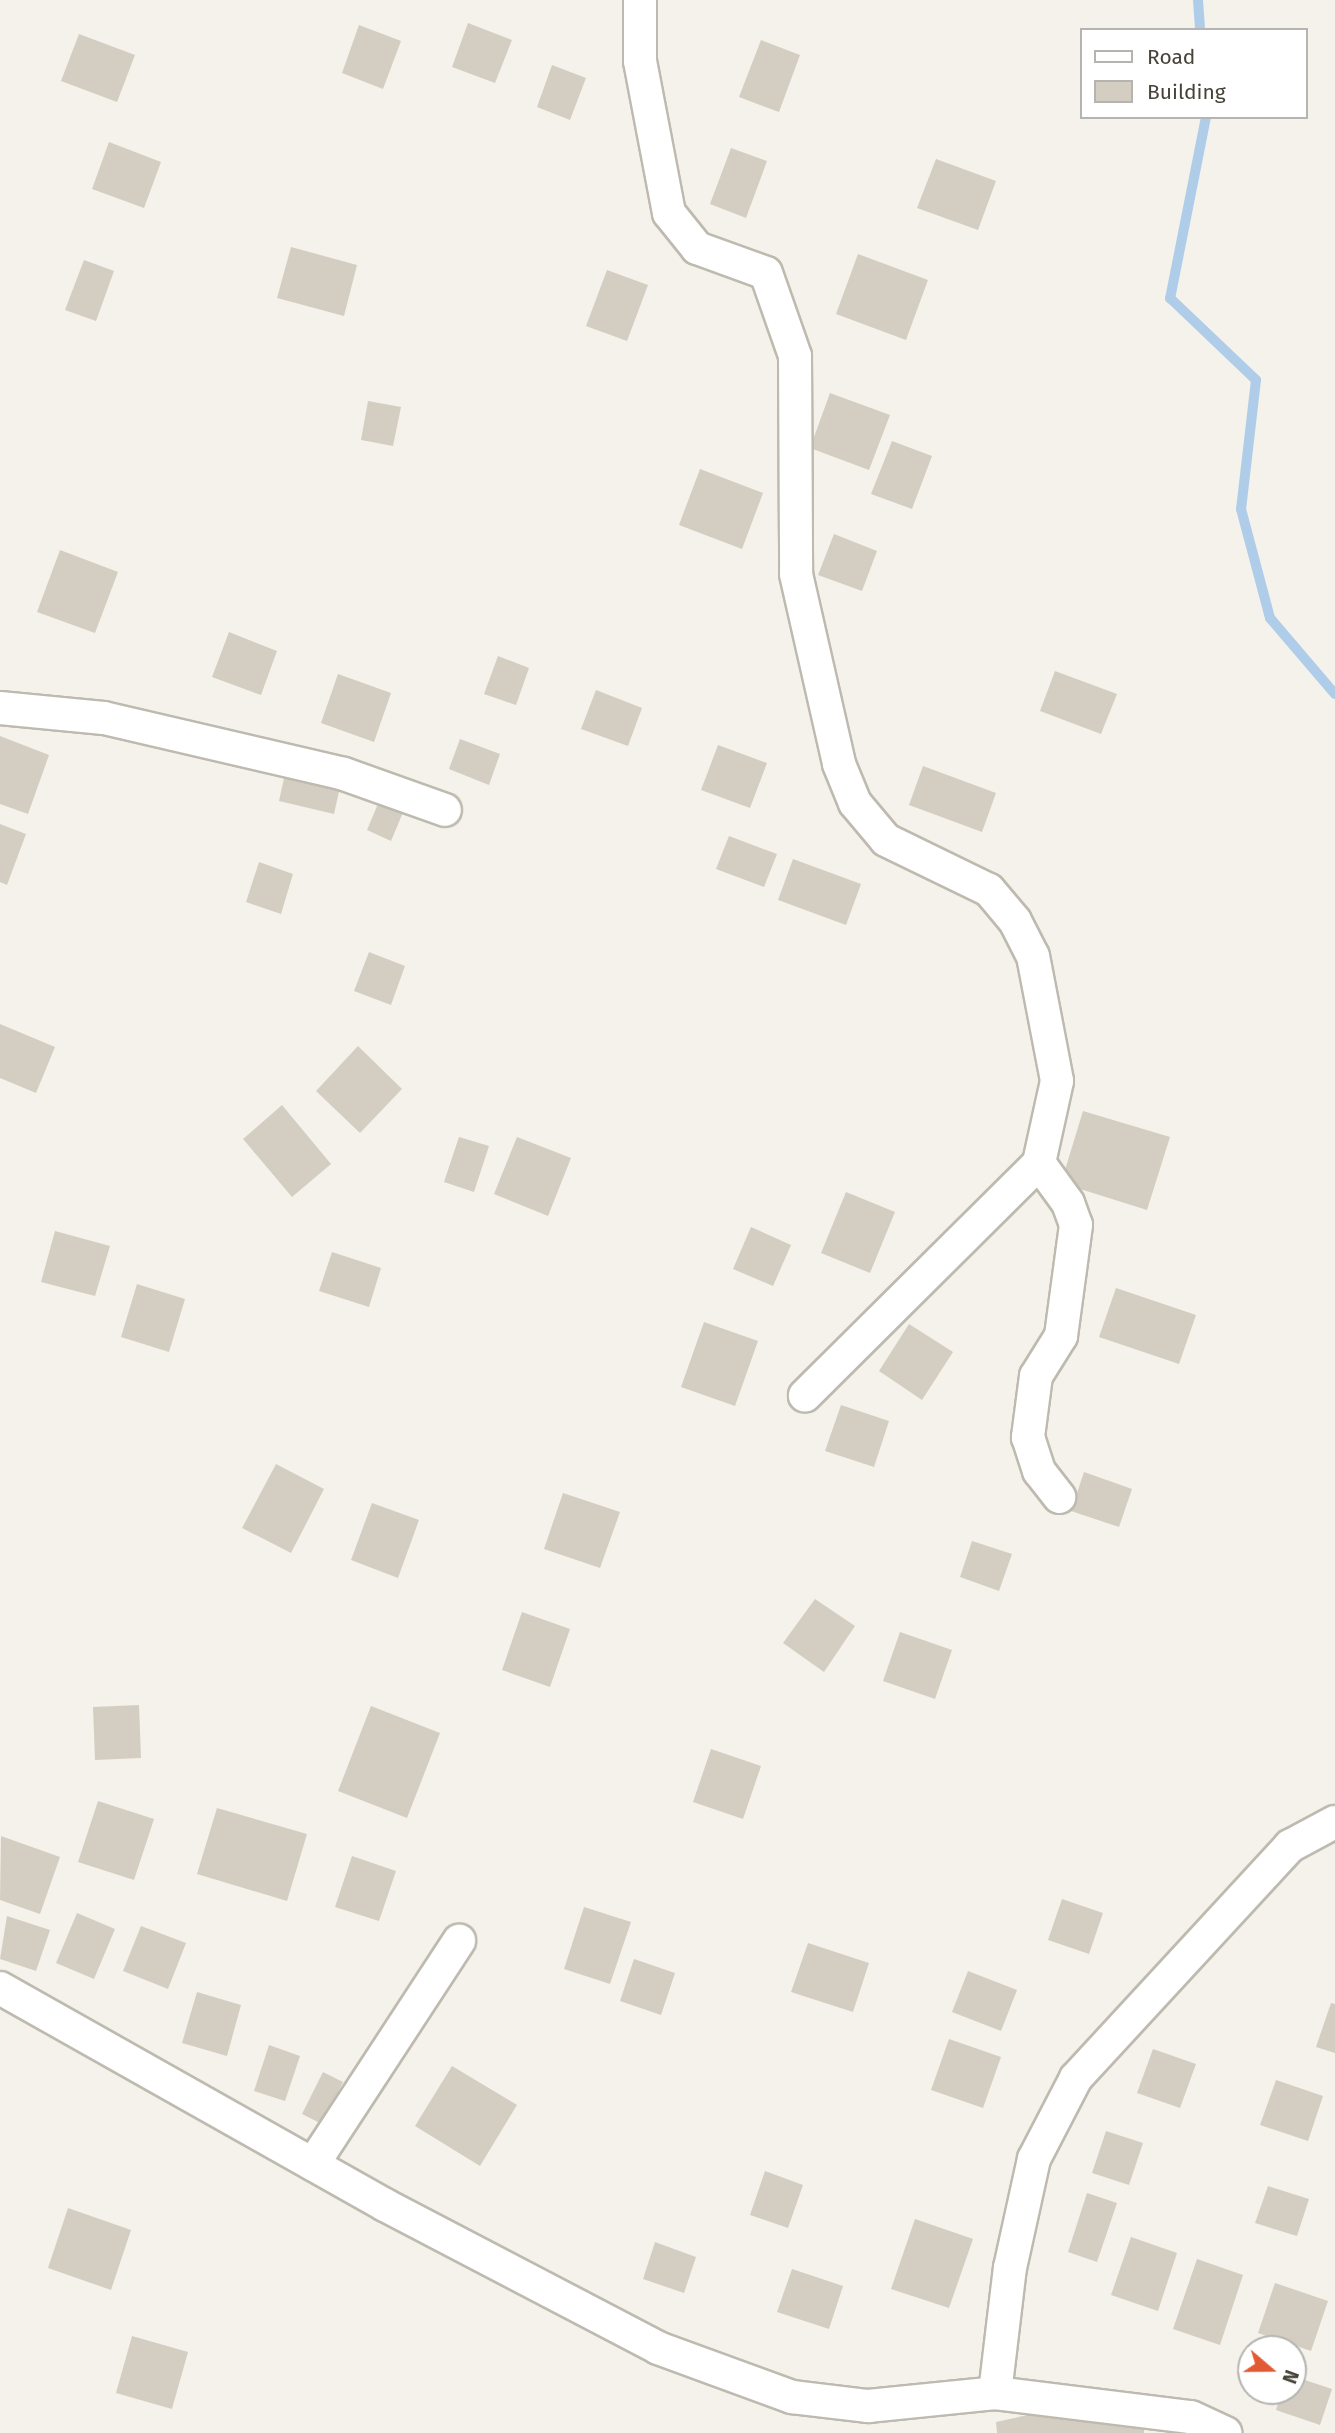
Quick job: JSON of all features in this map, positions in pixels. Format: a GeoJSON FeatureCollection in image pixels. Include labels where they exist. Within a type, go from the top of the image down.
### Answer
{"type":"FeatureCollection","features":[{"type":"Feature","properties":{"kind":"street"},"geometry":{"type":"LineString","coordinates":[[640,0],[640,61],[669,213],[697,248],[766,273],[795,356],[796,574],[813,667],[855,803],[886,840],[989,890],[1034,956],[1057,1081],[1039,1163],[804,1395]]}},
{"type":"Feature","properties":{"kind":"street"},"geometry":{"type":"LineString","coordinates":[[0,708],[104,718],[344,774],[445,810]]}},
{"type":"Feature","properties":{"kind":"street"},"geometry":{"type":"LineString","coordinates":[[1039,1163],[1068,1203],[1076,1225],[1061,1336],[1036,1376],[1028,1437],[1039,1471],[1059,1497]]}},
{"type":"Feature","properties":{"kind":"street"},"geometry":{"type":"LineString","coordinates":[[995,2393],[1010,2268],[1034,2159],[1076,2078],[1290,1846],[1335,1822]]}},
{"type":"Feature","properties":{"kind":"street"},"geometry":{"type":"LineString","coordinates":[[313,2164],[459,1941]]}},
{"type":"Feature","properties":{"kind":"street"},"geometry":{"type":"LineString","coordinates":[[0,1988],[313,2164],[658,2348],[792,2397],[868,2406],[995,2393],[1226,2433]]}},
{"type":"Feature","properties":{"kind":"building"},"geometry":{"type":"Polygon","coordinates":[[[468,23],[512,40],[495,83],[452,67],[468,23]]]}},
{"type":"Feature","properties":{"kind":"building"},"geometry":{"type":"Polygon","coordinates":[[[359,25],[401,41],[383,89],[342,73],[359,25]]]}},
{"type":"Feature","properties":{"kind":"building"},"geometry":{"type":"Polygon","coordinates":[[[79,34],[135,55],[117,102],[61,81],[79,34]]]}},
{"type":"Feature","properties":{"kind":"building"},"geometry":{"type":"Polygon","coordinates":[[[761,40],[800,55],[779,112],[739,97],[761,40]]]}},
{"type":"Feature","properties":{"kind":"building"},"geometry":{"type":"Polygon","coordinates":[[[552,65],[586,78],[570,120],[537,107],[552,65]]]}},
{"type":"Feature","properties":{"kind":"building"},"geometry":{"type":"Polygon","coordinates":[[[109,142],[161,162],[144,208],[92,189],[109,142]]]}},
{"type":"Feature","properties":{"kind":"building"},"geometry":{"type":"Polygon","coordinates":[[[731,148],[767,161],[746,218],[710,204],[731,148]]]}},
{"type":"Feature","properties":{"kind":"building"},"geometry":{"type":"Polygon","coordinates":[[[936,159],[996,181],[978,230],[917,208],[936,159]]]}},
{"type":"Feature","properties":{"kind":"building"},"geometry":{"type":"Polygon","coordinates":[[[291,247],[357,265],[344,316],[277,298],[291,247]]]}},
{"type":"Feature","properties":{"kind":"building"},"geometry":{"type":"Polygon","coordinates":[[[858,254],[928,280],[906,340],[836,314],[858,254]]]}},
{"type":"Feature","properties":{"kind":"building"},"geometry":{"type":"Polygon","coordinates":[[[84,260],[114,271],[96,321],[65,310],[84,260]]]}},
{"type":"Feature","properties":{"kind":"building"},"geometry":{"type":"Polygon","coordinates":[[[607,270],[648,285],[627,341],[586,326],[607,270]]]}},
{"type":"Feature","properties":{"kind":"building"},"geometry":{"type":"Polygon","coordinates":[[[830,393],[890,415],[869,470],[810,448],[830,393]]]}},
{"type":"Feature","properties":{"kind":"building"},"geometry":{"type":"Polygon","coordinates":[[[368,401],[401,407],[393,446],[361,440],[368,401]]]}},
{"type":"Feature","properties":{"kind":"building"},"geometry":{"type":"Polygon","coordinates":[[[892,441],[932,456],[912,509],[871,494],[892,441]]]}},
{"type":"Feature","properties":{"kind":"building"},"geometry":{"type":"Polygon","coordinates":[[[700,469],[763,493],[742,549],[679,525],[700,469]]]}},
{"type":"Feature","properties":{"kind":"building"},"geometry":{"type":"Polygon","coordinates":[[[834,534],[877,551],[862,591],[818,575],[834,534]]]}},
{"type":"Feature","properties":{"kind":"building"},"geometry":{"type":"Polygon","coordinates":[[[60,550],[118,572],[95,633],[37,612],[60,550]]]}},
{"type":"Feature","properties":{"kind":"building"},"geometry":{"type":"Polygon","coordinates":[[[229,632],[277,651],[261,695],[212,677],[229,632]]]}},
{"type":"Feature","properties":{"kind":"building"},"geometry":{"type":"Polygon","coordinates":[[[498,656],[529,668],[516,705],[484,694],[498,656]]]}},
{"type":"Feature","properties":{"kind":"building"},"geometry":{"type":"Polygon","coordinates":[[[1055,671],[1117,694],[1101,734],[1040,711],[1055,671]]]}},
{"type":"Feature","properties":{"kind":"building"},"geometry":{"type":"Polygon","coordinates":[[[338,674],[391,693],[374,742],[321,723],[338,674]]]}},
{"type":"Feature","properties":{"kind":"building"},"geometry":{"type":"Polygon","coordinates":[[[596,690],[642,708],[628,746],[581,729],[596,690]]]}},
{"type":"Feature","properties":{"kind":"building"},"geometry":{"type":"Polygon","coordinates":[[[0,736],[49,755],[28,814],[0,804],[0,736]]]}},
{"type":"Feature","properties":{"kind":"building"},"geometry":{"type":"Polygon","coordinates":[[[460,739],[500,754],[489,785],[449,769],[460,739]]]}},
{"type":"Feature","properties":{"kind":"building"},"geometry":{"type":"Polygon","coordinates":[[[718,745],[767,763],[750,808],[701,790],[718,745]]]}},
{"type":"Feature","properties":{"kind":"building"},"geometry":{"type":"Polygon","coordinates":[[[923,766],[996,793],[982,832],[909,805],[923,766]]]}},
{"type":"Feature","properties":{"kind":"building"},"geometry":{"type":"Polygon","coordinates":[[[285,774],[340,787],[334,814],[279,801],[285,774]]]}},
{"type":"Feature","properties":{"kind":"building"},"geometry":{"type":"Polygon","coordinates":[[[380,799],[404,810],[391,841],[367,830],[380,799]]]}},
{"type":"Feature","properties":{"kind":"building"},"geometry":{"type":"Polygon","coordinates":[[[0,824],[26,834],[7,885],[0,882],[0,824]]]}},
{"type":"Feature","properties":{"kind":"building"},"geometry":{"type":"Polygon","coordinates":[[[729,836],[777,854],[764,887],[716,869],[729,836]]]}},
{"type":"Feature","properties":{"kind":"building"},"geometry":{"type":"Polygon","coordinates":[[[793,859],[861,884],[846,925],[778,900],[793,859]]]}},
{"type":"Feature","properties":{"kind":"building"},"geometry":{"type":"Polygon","coordinates":[[[259,862],[293,874],[281,914],[246,902],[259,862]]]}},
{"type":"Feature","properties":{"kind":"building"},"geometry":{"type":"Polygon","coordinates":[[[369,952],[405,966],[391,1005],[354,991],[369,952]]]}},
{"type":"Feature","properties":{"kind":"building"},"geometry":{"type":"Polygon","coordinates":[[[0,1024],[55,1047],[36,1093],[0,1078],[0,1024]]]}},
{"type":"Feature","properties":{"kind":"building"},"geometry":{"type":"Polygon","coordinates":[[[358,1046],[402,1089],[360,1133],[316,1091],[358,1046]]]}},
{"type":"Feature","properties":{"kind":"building"},"geometry":{"type":"Polygon","coordinates":[[[282,1105],[331,1164],[292,1197],[243,1139],[282,1105]]]}},
{"type":"Feature","properties":{"kind":"building"},"geometry":{"type":"Polygon","coordinates":[[[1083,1111],[1170,1137],[1147,1210],[1061,1183],[1083,1111]]]}},
{"type":"Feature","properties":{"kind":"building"},"geometry":{"type":"Polygon","coordinates":[[[459,1137],[489,1146],[474,1192],[444,1182],[459,1137]]]}},
{"type":"Feature","properties":{"kind":"building"},"geometry":{"type":"Polygon","coordinates":[[[517,1137],[571,1158],[548,1216],[494,1194],[517,1137]]]}},
{"type":"Feature","properties":{"kind":"building"},"geometry":{"type":"Polygon","coordinates":[[[846,1192],[895,1212],[870,1273],[821,1253],[846,1192]]]}},
{"type":"Feature","properties":{"kind":"building"},"geometry":{"type":"Polygon","coordinates":[[[751,1227],[791,1245],[773,1286],[733,1269],[751,1227]]]}},
{"type":"Feature","properties":{"kind":"building"},"geometry":{"type":"Polygon","coordinates":[[[55,1231],[110,1246],[95,1296],[41,1282],[55,1231]]]}},
{"type":"Feature","properties":{"kind":"building"},"geometry":{"type":"Polygon","coordinates":[[[332,1252],[381,1268],[369,1307],[319,1291],[332,1252]]]}},
{"type":"Feature","properties":{"kind":"building"},"geometry":{"type":"Polygon","coordinates":[[[137,1284],[185,1299],[169,1352],[121,1337],[137,1284]]]}},
{"type":"Feature","properties":{"kind":"building"},"geometry":{"type":"Polygon","coordinates":[[[1116,1288],[1196,1315],[1179,1364],[1099,1337],[1116,1288]]]}},
{"type":"Feature","properties":{"kind":"building"},"geometry":{"type":"Polygon","coordinates":[[[704,1322],[758,1341],[735,1406],[681,1387],[704,1322]]]}},
{"type":"Feature","properties":{"kind":"building"},"geometry":{"type":"Polygon","coordinates":[[[909,1324],[953,1352],[922,1400],[879,1371],[909,1324]]]}},
{"type":"Feature","properties":{"kind":"building"},"geometry":{"type":"Polygon","coordinates":[[[841,1405],[889,1421],[874,1467],[825,1451],[841,1405]]]}},
{"type":"Feature","properties":{"kind":"building"},"geometry":{"type":"Polygon","coordinates":[[[276,1464],[324,1489],[291,1553],[242,1528],[276,1464]]]}},
{"type":"Feature","properties":{"kind":"building"},"geometry":{"type":"Polygon","coordinates":[[[1084,1472],[1132,1489],[1119,1527],[1071,1511],[1084,1472]]]}},
{"type":"Feature","properties":{"kind":"building"},"geometry":{"type":"Polygon","coordinates":[[[563,1493],[620,1512],[600,1568],[544,1549],[563,1493]]]}},
{"type":"Feature","properties":{"kind":"building"},"geometry":{"type":"Polygon","coordinates":[[[372,1503],[419,1520],[398,1578],[351,1560],[372,1503]]]}},
{"type":"Feature","properties":{"kind":"building"},"geometry":{"type":"Polygon","coordinates":[[[972,1541],[1012,1554],[999,1591],[960,1577],[972,1541]]]}},
{"type":"Feature","properties":{"kind":"building"},"geometry":{"type":"Polygon","coordinates":[[[815,1599],[855,1626],[824,1672],[783,1643],[815,1599]]]}},
{"type":"Feature","properties":{"kind":"building"},"geometry":{"type":"Polygon","coordinates":[[[522,1612],[570,1629],[550,1687],[502,1670],[522,1612]]]}},
{"type":"Feature","properties":{"kind":"building"},"geometry":{"type":"Polygon","coordinates":[[[900,1632],[952,1650],[935,1699],[883,1681],[900,1632]]]}},
{"type":"Feature","properties":{"kind":"building"},"geometry":{"type":"Polygon","coordinates":[[[139,1705],[141,1758],[95,1760],[93,1707],[139,1705]]]}},
{"type":"Feature","properties":{"kind":"building"},"geometry":{"type":"Polygon","coordinates":[[[371,1706],[440,1733],[407,1818],[338,1791],[371,1706]]]}},
{"type":"Feature","properties":{"kind":"building"},"geometry":{"type":"Polygon","coordinates":[[[711,1749],[761,1766],[743,1819],[693,1802],[711,1749]]]}},
{"type":"Feature","properties":{"kind":"building"},"geometry":{"type":"Polygon","coordinates":[[[98,1801],[154,1819],[134,1880],[78,1862],[98,1801]]]}},
{"type":"Feature","properties":{"kind":"building"},"geometry":{"type":"Polygon","coordinates":[[[217,1808],[307,1834],[287,1901],[197,1874],[217,1808]]]}},
{"type":"Feature","properties":{"kind":"building"},"geometry":{"type":"Polygon","coordinates":[[[1,1836],[60,1857],[40,1914],[0,1900],[1,1836]]]}},
{"type":"Feature","properties":{"kind":"building"},"geometry":{"type":"Polygon","coordinates":[[[352,1856],[396,1871],[379,1921],[335,1907],[352,1856]]]}},
{"type":"Feature","properties":{"kind":"building"},"geometry":{"type":"Polygon","coordinates":[[[1062,1899],[1103,1913],[1089,1954],[1048,1940],[1062,1899]]]}},
{"type":"Feature","properties":{"kind":"building"},"geometry":{"type":"Polygon","coordinates":[[[584,1907],[631,1922],[610,1984],[564,1969],[584,1907]]]}},
{"type":"Feature","properties":{"kind":"building"},"geometry":{"type":"Polygon","coordinates":[[[77,1913],[115,1929],[94,1979],[56,1963],[77,1913]]]}},
{"type":"Feature","properties":{"kind":"building"},"geometry":{"type":"Polygon","coordinates":[[[7,1916],[50,1930],[36,1971],[0,1959],[7,1916]]]}},
{"type":"Feature","properties":{"kind":"building"},"geometry":{"type":"Polygon","coordinates":[[[141,1926],[186,1943],[168,1989],[123,1971],[141,1926]]]}},
{"type":"Feature","properties":{"kind":"building"},"geometry":{"type":"Polygon","coordinates":[[[808,1943],[869,1963],[853,2012],[791,1992],[808,1943]]]}},
{"type":"Feature","properties":{"kind":"building"},"geometry":{"type":"Polygon","coordinates":[[[634,1959],[675,1973],[661,2015],[620,2001],[634,1959]]]}},
{"type":"Feature","properties":{"kind":"building"},"geometry":{"type":"Polygon","coordinates":[[[968,1971],[1017,1990],[1001,2031],[952,2012],[968,1971]]]}},
{"type":"Feature","properties":{"kind":"building"},"geometry":{"type":"Polygon","coordinates":[[[197,1992],[241,2005],[227,2056],[182,2043],[197,1992]]]}},
{"type":"Feature","properties":{"kind":"building"},"geometry":{"type":"Polygon","coordinates":[[[1331,2003],[1335,2004],[1335,2053],[1316,2047],[1331,2003]]]}},
{"type":"Feature","properties":{"kind":"building"},"geometry":{"type":"Polygon","coordinates":[[[949,2039],[1001,2057],[983,2108],[931,2090],[949,2039]]]}},
{"type":"Feature","properties":{"kind":"building"},"geometry":{"type":"Polygon","coordinates":[[[269,2045],[300,2056],[285,2101],[254,2091],[269,2045]]]}},
{"type":"Feature","properties":{"kind":"building"},"geometry":{"type":"Polygon","coordinates":[[[1153,2049],[1196,2064],[1180,2108],[1137,2093],[1153,2049]]]}},
{"type":"Feature","properties":{"kind":"building"},"geometry":{"type":"Polygon","coordinates":[[[452,2066],[517,2105],[480,2166],[415,2126],[452,2066]]]}},
{"type":"Feature","properties":{"kind":"building"},"geometry":{"type":"Polygon","coordinates":[[[323,2072],[343,2082],[322,2124],[302,2114],[323,2072]]]}},
{"type":"Feature","properties":{"kind":"building"},"geometry":{"type":"Polygon","coordinates":[[[1276,2080],[1323,2096],[1308,2141],[1260,2125],[1276,2080]]]}},
{"type":"Feature","properties":{"kind":"building"},"geometry":{"type":"Polygon","coordinates":[[[1106,2131],[1143,2143],[1129,2185],[1092,2173],[1106,2131]]]}},
{"type":"Feature","properties":{"kind":"building"},"geometry":{"type":"Polygon","coordinates":[[[765,2171],[803,2185],[788,2228],[750,2215],[765,2171]]]}},
{"type":"Feature","properties":{"kind":"building"},"geometry":{"type":"Polygon","coordinates":[[[1268,2186],[1309,2199],[1297,2236],[1255,2223],[1268,2186]]]}},
{"type":"Feature","properties":{"kind":"building"},"geometry":{"type":"Polygon","coordinates":[[[1087,2193],[1117,2203],[1097,2262],[1068,2252],[1087,2193]]]}},
{"type":"Feature","properties":{"kind":"building"},"geometry":{"type":"Polygon","coordinates":[[[68,2208],[131,2230],[111,2290],[48,2268],[68,2208]]]}},
{"type":"Feature","properties":{"kind":"building"},"geometry":{"type":"Polygon","coordinates":[[[915,2219],[973,2239],[949,2308],[891,2289],[915,2219]]]}},
{"type":"Feature","properties":{"kind":"building"},"geometry":{"type":"Polygon","coordinates":[[[1131,2237],[1177,2253],[1158,2311],[1111,2295],[1131,2237]]]}},
{"type":"Feature","properties":{"kind":"building"},"geometry":{"type":"Polygon","coordinates":[[[655,2242],[696,2257],[684,2293],[643,2279],[655,2242]]]}},
{"type":"Feature","properties":{"kind":"building"},"geometry":{"type":"Polygon","coordinates":[[[1197,2259],[1243,2275],[1220,2345],[1173,2329],[1197,2259]]]}},
{"type":"Feature","properties":{"kind":"building"},"geometry":{"type":"Polygon","coordinates":[[[792,2269],[843,2286],[829,2329],[777,2312],[792,2269]]]}},
{"type":"Feature","properties":{"kind":"building"},"geometry":{"type":"Polygon","coordinates":[[[1275,2283],[1328,2301],[1311,2351],[1307,2350],[1307,2335],[1258,2333],[1275,2283]]]}},
{"type":"Feature","properties":{"kind":"building"},"geometry":{"type":"Polygon","coordinates":[[[132,2336],[188,2352],[172,2409],[116,2393],[132,2336]]]}},
{"type":"Feature","properties":{"kind":"building"},"geometry":{"type":"Polygon","coordinates":[[[1307,2381],[1332,2389],[1320,2425],[1276,2410],[1278,2405],[1307,2405],[1307,2381]]]}},
{"type":"Feature","properties":{"kind":"building"},"geometry":{"type":"Polygon","coordinates":[[[1046,2411],[1144,2424],[1144,2433],[997,2433],[996,2422],[1046,2411]]]}},
{"type":"Feature","properties":{"kind":"waterway"},"geometry":{"type":"LineString","coordinates":[[1198,0],[1200,28]]}},
{"type":"Feature","properties":{"kind":"waterway"},"geometry":{"type":"LineString","coordinates":[[1206,119],[1170,298],[1256,380],[1241,509],[1270,618],[1335,694]]}}]}
